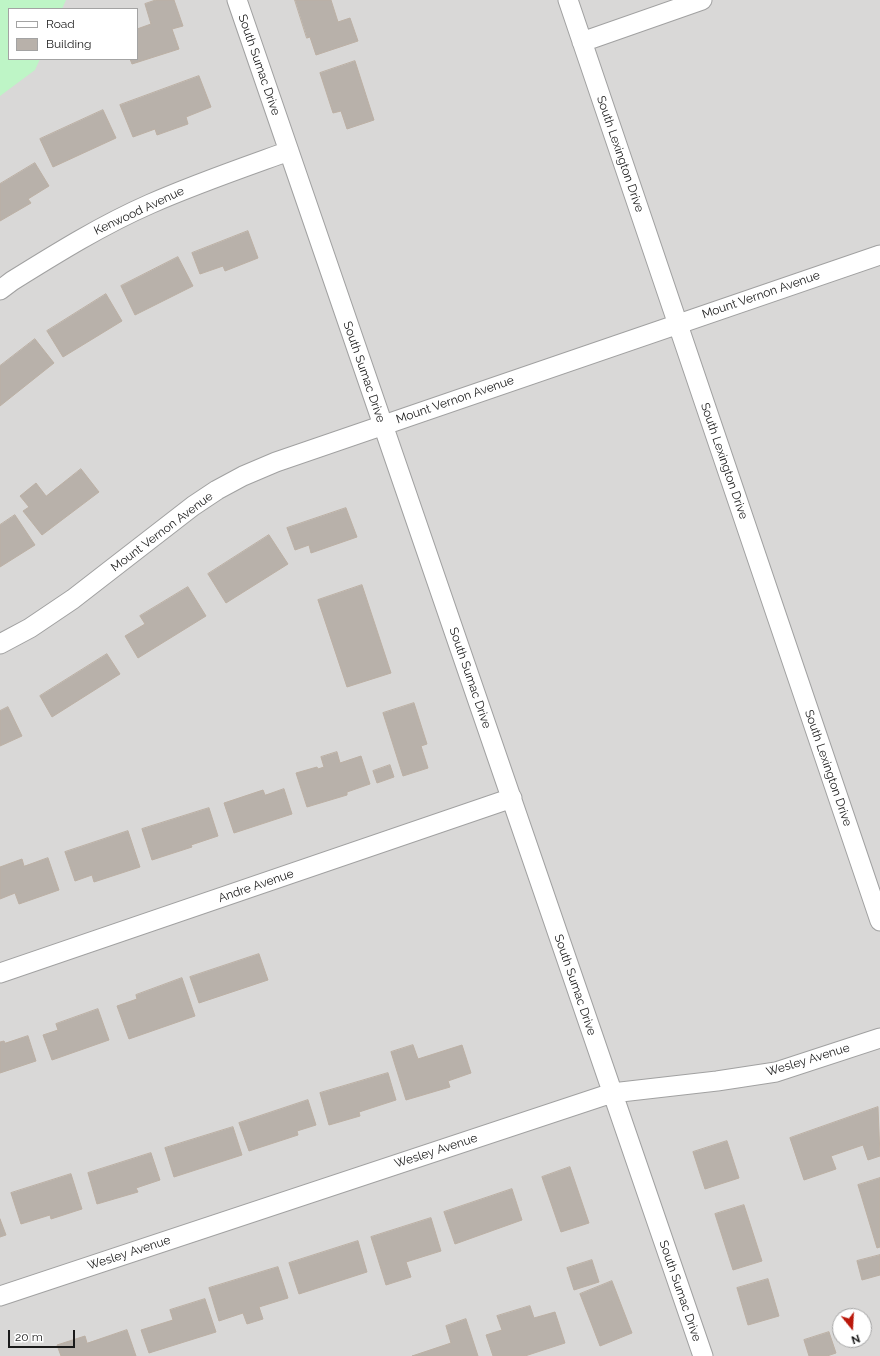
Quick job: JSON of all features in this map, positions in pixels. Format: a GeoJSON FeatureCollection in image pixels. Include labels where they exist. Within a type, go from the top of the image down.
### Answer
{"type":"FeatureCollection","features":[{"type":"Feature","properties":{"kind":"street","name":"South Sumac Drive"},"geometry":{"type":"LineString","coordinates":[[237,0],[703,1356]]}},
{"type":"Feature","properties":{"kind":"street","name":"South Lexington Drive"},"geometry":{"type":"LineString","coordinates":[[568,0],[880,921]]}},
{"type":"Feature","properties":{"kind":"street"},"geometry":{"type":"LineString","coordinates":[[582,42],[702,0]]}},
{"type":"Feature","properties":{"kind":"street","name":"Kenwood Avenue"},"geometry":{"type":"LineString","coordinates":[[0,290],[100,228],[142,207],[191,186],[289,151]]}},
{"type":"Feature","properties":{"kind":"street","name":"Mount Vernon Avenue"},"geometry":{"type":"LineString","coordinates":[[0,644],[30,628],[74,599],[193,506],[217,490],[243,476],[276,462],[880,255]]}},
{"type":"Feature","properties":{"kind":"street","name":"Andre Avenue"},"geometry":{"type":"LineString","coordinates":[[0,973],[512,798]]}},
{"type":"Feature","properties":{"kind":"street","name":"Wesley Avenue"},"geometry":{"type":"LineString","coordinates":[[0,1296],[612,1093],[716,1081],[776,1072],[880,1038]]}},
{"type":"Feature","properties":{"kind":"shaded area"},"geometry":{"type":"Polygon","coordinates":[[[0,0],[880,0],[880,1356],[0,1356],[0,0]]]}},
{"type":"Feature","properties":{"kind":"green space"},"geometry":{"type":"Polygon","coordinates":[[[0,0],[66,0],[62,8],[8,8],[8,60],[40,60],[35,70],[0,96],[0,0]]]}},
{"type":"Feature","properties":{"kind":"building"},"geometry":{"type":"Polygon","coordinates":[[[156,0],[174,0],[183,26],[172,29],[179,49],[132,64],[130,60],[138,60],[138,29],[151,24],[145,4],[156,0]]]}},
{"type":"Feature","properties":{"kind":"building"},"geometry":{"type":"Polygon","coordinates":[[[295,0],[331,0],[338,22],[350,18],[358,41],[316,55],[310,37],[307,38],[295,0]]]}},
{"type":"Feature","properties":{"kind":"building"},"geometry":{"type":"Polygon","coordinates":[[[355,61],[374,120],[347,129],[341,111],[333,113],[320,73],[355,61]]]}},
{"type":"Feature","properties":{"kind":"building"},"geometry":{"type":"Polygon","coordinates":[[[199,76],[211,107],[186,117],[188,124],[157,135],[155,129],[133,137],[120,105],[199,76]]]}},
{"type":"Feature","properties":{"kind":"building"},"geometry":{"type":"Polygon","coordinates":[[[103,110],[116,138],[53,167],[40,139],[103,110]]]}},
{"type":"Feature","properties":{"kind":"building"},"geometry":{"type":"Polygon","coordinates":[[[35,163],[49,186],[28,199],[31,203],[0,221],[0,184],[35,163]]]}},
{"type":"Feature","properties":{"kind":"building"},"geometry":{"type":"Polygon","coordinates":[[[248,231],[258,258],[225,271],[223,266],[200,274],[192,253],[248,231]]]}},
{"type":"Feature","properties":{"kind":"building"},"geometry":{"type":"Polygon","coordinates":[[[178,257],[193,286],[135,315],[121,286],[178,257]]]}},
{"type":"Feature","properties":{"kind":"building"},"geometry":{"type":"Polygon","coordinates":[[[106,294],[122,321],[63,357],[47,331],[106,294]]]}},
{"type":"Feature","properties":{"kind":"building"},"geometry":{"type":"Polygon","coordinates":[[[35,339],[54,363],[0,406],[0,366],[35,339]]]}},
{"type":"Feature","properties":{"kind":"building"},"geometry":{"type":"Polygon","coordinates":[[[81,469],[99,492],[42,535],[23,511],[29,507],[20,496],[36,483],[46,496],[81,469]]]}},
{"type":"Feature","properties":{"kind":"building"},"geometry":{"type":"Polygon","coordinates":[[[346,508],[357,537],[311,553],[309,545],[295,550],[287,528],[346,508]]]}},
{"type":"Feature","properties":{"kind":"building"},"geometry":{"type":"Polygon","coordinates":[[[15,515],[35,545],[0,567],[0,525],[15,515]]]}},
{"type":"Feature","properties":{"kind":"building"},"geometry":{"type":"Polygon","coordinates":[[[269,535],[288,564],[226,603],[208,574],[269,535]]]}},
{"type":"Feature","properties":{"kind":"building"},"geometry":{"type":"Polygon","coordinates":[[[362,585],[391,673],[347,687],[318,600],[362,585]]]}},
{"type":"Feature","properties":{"kind":"building"},"geometry":{"type":"Polygon","coordinates":[[[188,587],[206,616],[138,658],[125,636],[145,624],[140,616],[188,587]]]}},
{"type":"Feature","properties":{"kind":"building"},"geometry":{"type":"Polygon","coordinates":[[[107,654],[120,674],[52,717],[40,696],[107,654]]]}},
{"type":"Feature","properties":{"kind":"building"},"geometry":{"type":"Polygon","coordinates":[[[414,703],[427,744],[421,746],[428,768],[403,776],[383,713],[414,703]]]}},
{"type":"Feature","properties":{"kind":"building"},"geometry":{"type":"Polygon","coordinates":[[[8,707],[22,736],[0,746],[0,711],[8,707]]]}},
{"type":"Feature","properties":{"kind":"building"},"geometry":{"type":"Polygon","coordinates":[[[337,752],[340,763],[361,756],[370,784],[347,792],[347,795],[307,807],[296,773],[317,767],[318,769],[324,767],[321,757],[337,752]]]}},
{"type":"Feature","properties":{"kind":"building"},"geometry":{"type":"Polygon","coordinates":[[[390,765],[394,777],[377,783],[373,771],[390,765]]]}},
{"type":"Feature","properties":{"kind":"building"},"geometry":{"type":"Polygon","coordinates":[[[284,789],[292,814],[234,833],[224,803],[263,790],[265,795],[284,789]]]}},
{"type":"Feature","properties":{"kind":"building"},"geometry":{"type":"Polygon","coordinates":[[[209,808],[218,836],[191,845],[192,847],[152,860],[142,829],[209,808]]]}},
{"type":"Feature","properties":{"kind":"building"},"geometry":{"type":"Polygon","coordinates":[[[128,831],[140,867],[94,882],[92,875],[75,881],[65,852],[128,831]]]}},
{"type":"Feature","properties":{"kind":"building"},"geometry":{"type":"Polygon","coordinates":[[[48,858],[59,890],[19,904],[15,893],[0,899],[0,867],[22,859],[24,866],[48,858]]]}},
{"type":"Feature","properties":{"kind":"building"},"geometry":{"type":"Polygon","coordinates":[[[259,954],[268,980],[199,1003],[190,977],[259,954]]]}},
{"type":"Feature","properties":{"kind":"building"},"geometry":{"type":"Polygon","coordinates":[[[182,978],[195,1016],[129,1039],[117,1006],[137,999],[136,995],[182,978]]]}},
{"type":"Feature","properties":{"kind":"building"},"geometry":{"type":"Polygon","coordinates":[[[98,1009],[109,1040],[52,1060],[43,1035],[58,1030],[56,1024],[98,1009]]]}},
{"type":"Feature","properties":{"kind":"building"},"geometry":{"type":"Polygon","coordinates":[[[28,1036],[36,1061],[0,1073],[0,1042],[4,1041],[5,1043],[28,1036]]]}},
{"type":"Feature","properties":{"kind":"building"},"geometry":{"type":"Polygon","coordinates":[[[413,1045],[418,1059],[462,1045],[471,1073],[448,1081],[450,1087],[406,1100],[391,1052],[413,1045]]]}},
{"type":"Feature","properties":{"kind":"building"},"geometry":{"type":"Polygon","coordinates":[[[388,1073],[396,1100],[359,1112],[360,1116],[329,1125],[320,1093],[388,1073]]]}},
{"type":"Feature","properties":{"kind":"building"},"geometry":{"type":"Polygon","coordinates":[[[308,1100],[316,1125],[297,1131],[298,1135],[249,1151],[239,1123],[308,1100]]]}},
{"type":"Feature","properties":{"kind":"building"},"geometry":{"type":"Polygon","coordinates":[[[878,1107],[880,1156],[868,1160],[863,1145],[831,1156],[836,1169],[804,1180],[790,1138],[878,1107]]]}},
{"type":"Feature","properties":{"kind":"building"},"geometry":{"type":"Polygon","coordinates":[[[233,1127],[242,1155],[174,1177],[165,1148],[233,1127]]]}},
{"type":"Feature","properties":{"kind":"building"},"geometry":{"type":"Polygon","coordinates":[[[727,1141],[739,1178],[705,1189],[693,1152],[727,1141]]]}},
{"type":"Feature","properties":{"kind":"building"},"geometry":{"type":"Polygon","coordinates":[[[151,1153],[160,1180],[136,1188],[138,1192],[97,1204],[88,1173],[151,1153]]]}},
{"type":"Feature","properties":{"kind":"building"},"geometry":{"type":"Polygon","coordinates":[[[570,1167],[589,1223],[561,1232],[542,1177],[570,1167]]]}},
{"type":"Feature","properties":{"kind":"building"},"geometry":{"type":"Polygon","coordinates":[[[71,1174],[82,1209],[51,1219],[50,1215],[21,1224],[11,1193],[71,1174]]]}},
{"type":"Feature","properties":{"kind":"building"},"geometry":{"type":"Polygon","coordinates":[[[880,1178],[880,1247],[877,1248],[858,1185],[880,1178]]]}},
{"type":"Feature","properties":{"kind":"building"},"geometry":{"type":"Polygon","coordinates":[[[512,1189],[522,1220],[455,1244],[444,1212],[512,1189]]]}},
{"type":"Feature","properties":{"kind":"building"},"geometry":{"type":"Polygon","coordinates":[[[744,1205],[762,1261],[733,1270],[715,1214],[744,1205]]]}},
{"type":"Feature","properties":{"kind":"building"},"geometry":{"type":"Polygon","coordinates":[[[431,1218],[441,1251],[406,1262],[411,1277],[386,1285],[371,1237],[431,1218]]]}},
{"type":"Feature","properties":{"kind":"building"},"geometry":{"type":"Polygon","coordinates":[[[0,1219],[6,1235],[0,1237],[0,1219]]]}},
{"type":"Feature","properties":{"kind":"building"},"geometry":{"type":"Polygon","coordinates":[[[358,1241],[367,1272],[299,1294],[289,1263],[358,1241]]]}},
{"type":"Feature","properties":{"kind":"building"},"geometry":{"type":"Polygon","coordinates":[[[880,1255],[880,1275],[862,1280],[857,1261],[880,1255]]]}},
{"type":"Feature","properties":{"kind":"building"},"geometry":{"type":"Polygon","coordinates":[[[592,1260],[599,1282],[574,1290],[567,1268],[592,1260]]]}},
{"type":"Feature","properties":{"kind":"building"},"geometry":{"type":"Polygon","coordinates":[[[278,1267],[288,1298],[259,1307],[263,1319],[247,1324],[243,1313],[219,1321],[209,1288],[278,1267]]]}},
{"type":"Feature","properties":{"kind":"building"},"geometry":{"type":"Polygon","coordinates":[[[768,1279],[779,1316],[748,1325],[737,1288],[768,1279]]]}},
{"type":"Feature","properties":{"kind":"building"},"geometry":{"type":"Polygon","coordinates":[[[612,1281],[632,1333],[600,1346],[580,1294],[612,1281]]]}},
{"type":"Feature","properties":{"kind":"building"},"geometry":{"type":"Polygon","coordinates":[[[205,1299],[216,1332],[149,1353],[141,1330],[173,1320],[170,1310],[205,1299]]]}},
{"type":"Feature","properties":{"kind":"building"},"geometry":{"type":"Polygon","coordinates":[[[530,1306],[534,1318],[555,1312],[565,1343],[525,1356],[493,1356],[486,1335],[502,1330],[497,1316],[530,1306]]]}},
{"type":"Feature","properties":{"kind":"building"},"geometry":{"type":"Polygon","coordinates":[[[466,1319],[478,1356],[412,1356],[451,1343],[446,1326],[466,1319]]]}},
{"type":"Feature","properties":{"kind":"building"},"geometry":{"type":"Polygon","coordinates":[[[127,1330],[136,1356],[61,1356],[57,1345],[85,1336],[87,1343],[127,1330]]]}},
{"type":"Feature","properties":{"kind":"building"},"geometry":{"type":"Polygon","coordinates":[[[829,1332],[832,1341],[832,1348],[834,1348],[836,1353],[827,1356],[809,1356],[804,1340],[829,1332]]]}}]}
